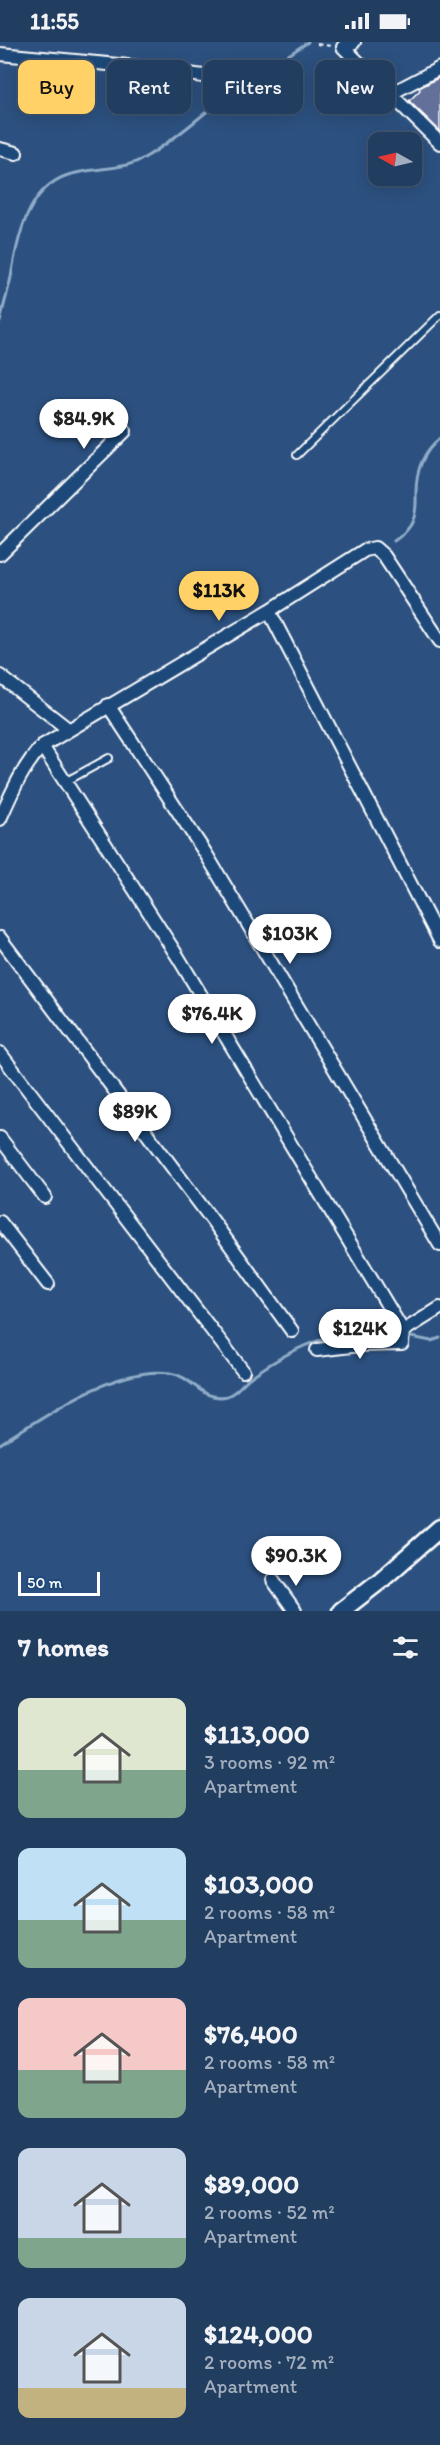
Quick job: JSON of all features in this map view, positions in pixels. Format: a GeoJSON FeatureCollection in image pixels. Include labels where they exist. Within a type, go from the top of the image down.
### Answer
{"type":"FeatureCollection","features":[{"type":"Feature","properties":{"kind":"street"},"geometry":{"type":"LineString","coordinates":[[348,45],[361,60]]}},
{"type":"Feature","properties":{"kind":"street"},"geometry":{"type":"LineString","coordinates":[[0,54],[140,67],[203,76]]}},
{"type":"Feature","properties":{"kind":"street"},"geometry":{"type":"LineString","coordinates":[[395,91],[440,68]]}},
{"type":"Feature","properties":{"kind":"street"},"geometry":{"type":"LineString","coordinates":[[395,99],[440,143]]}},
{"type":"Feature","properties":{"kind":"street"},"geometry":{"type":"LineString","coordinates":[[0,149],[16,153]]}},
{"type":"Feature","properties":{"kind":"street"},"geometry":{"type":"LineString","coordinates":[[0,554],[125,432]]}},
{"type":"Feature","properties":{"kind":"street"},"geometry":{"type":"LineString","coordinates":[[0,819],[16,782],[29,760],[42,746],[269,611],[365,550],[375,548],[384,556],[440,641]]}},
{"type":"Feature","properties":{"kind":"street"},"geometry":{"type":"LineString","coordinates":[[269,611],[440,941]]}},
{"type":"Feature","properties":{"kind":"street"},"geometry":{"type":"LineString","coordinates":[[0,676],[68,729]]}},
{"type":"Feature","properties":{"kind":"street"},"geometry":{"type":"LineString","coordinates":[[108,705],[206,854],[440,1245]]}},
{"type":"Feature","properties":{"kind":"street"},"geometry":{"type":"LineString","coordinates":[[42,746],[178,957],[403,1331],[402,1344],[351,1345],[317,1350]]}},
{"type":"Feature","properties":{"kind":"street"},"geometry":{"type":"LineString","coordinates":[[0,938],[212,1220],[292,1331]]}},
{"type":"Feature","properties":{"kind":"street"},"geometry":{"type":"LineString","coordinates":[[0,1053],[243,1371]]}},
{"type":"Feature","properties":{"kind":"street"},"geometry":{"type":"LineString","coordinates":[[0,1138],[45,1197]]}},
{"type":"Feature","properties":{"kind":"street"},"geometry":{"type":"LineString","coordinates":[[0,1222],[48,1284]]}},
{"type":"Feature","properties":{"kind":"street"},"geometry":{"type":"LineString","coordinates":[[403,1331],[440,1308]]}},
{"type":"Feature","properties":{"kind":"street"},"geometry":{"type":"LineString","coordinates":[[341,1611],[440,1530]]}},
{"type":"Feature","properties":{"kind":"street"},"geometry":{"type":"LineString","coordinates":[[273,1580],[295,1611]]}},
{"type":"Feature","properties":{"kind":"lane"},"geometry":{"type":"LineString","coordinates":[[297,455],[440,315]]}},
{"type":"Feature","properties":{"kind":"lane"},"geometry":{"type":"LineString","coordinates":[[66,782],[109,758]]}},
{"type":"Feature","properties":{"kind":"path"},"geometry":{"type":"LineString","coordinates":[[317,44],[348,45]]}},
{"type":"Feature","properties":{"kind":"building"},"geometry":{"type":"Polygon","coordinates":[[[440,77],[440,131],[409,101],[420,90],[419,88],[440,77]]]}},
{"type":"Feature","properties":{"kind":"waterway"},"geometry":{"type":"LineString","coordinates":[[0,322],[21,232],[26,217],[43,191],[68,175],[126,165],[144,158],[237,89],[308,42]]}},
{"type":"Feature","properties":{"kind":"waterway"},"geometry":{"type":"LineString","coordinates":[[394,541],[412,523],[416,510],[416,484],[419,469],[429,449],[440,438]]}},
{"type":"Feature","properties":{"kind":"waterway"},"geometry":{"type":"LineString","coordinates":[[0,1444],[81,1395],[127,1377],[149,1373],[170,1373],[178,1375],[210,1395],[227,1396],[271,1364],[320,1340],[354,1334],[397,1335]]}},
{"type":"Feature","properties":{"kind":"waterway"},"geometry":{"type":"LineString","coordinates":[[411,1337],[431,1341],[440,1338]]}}]}
